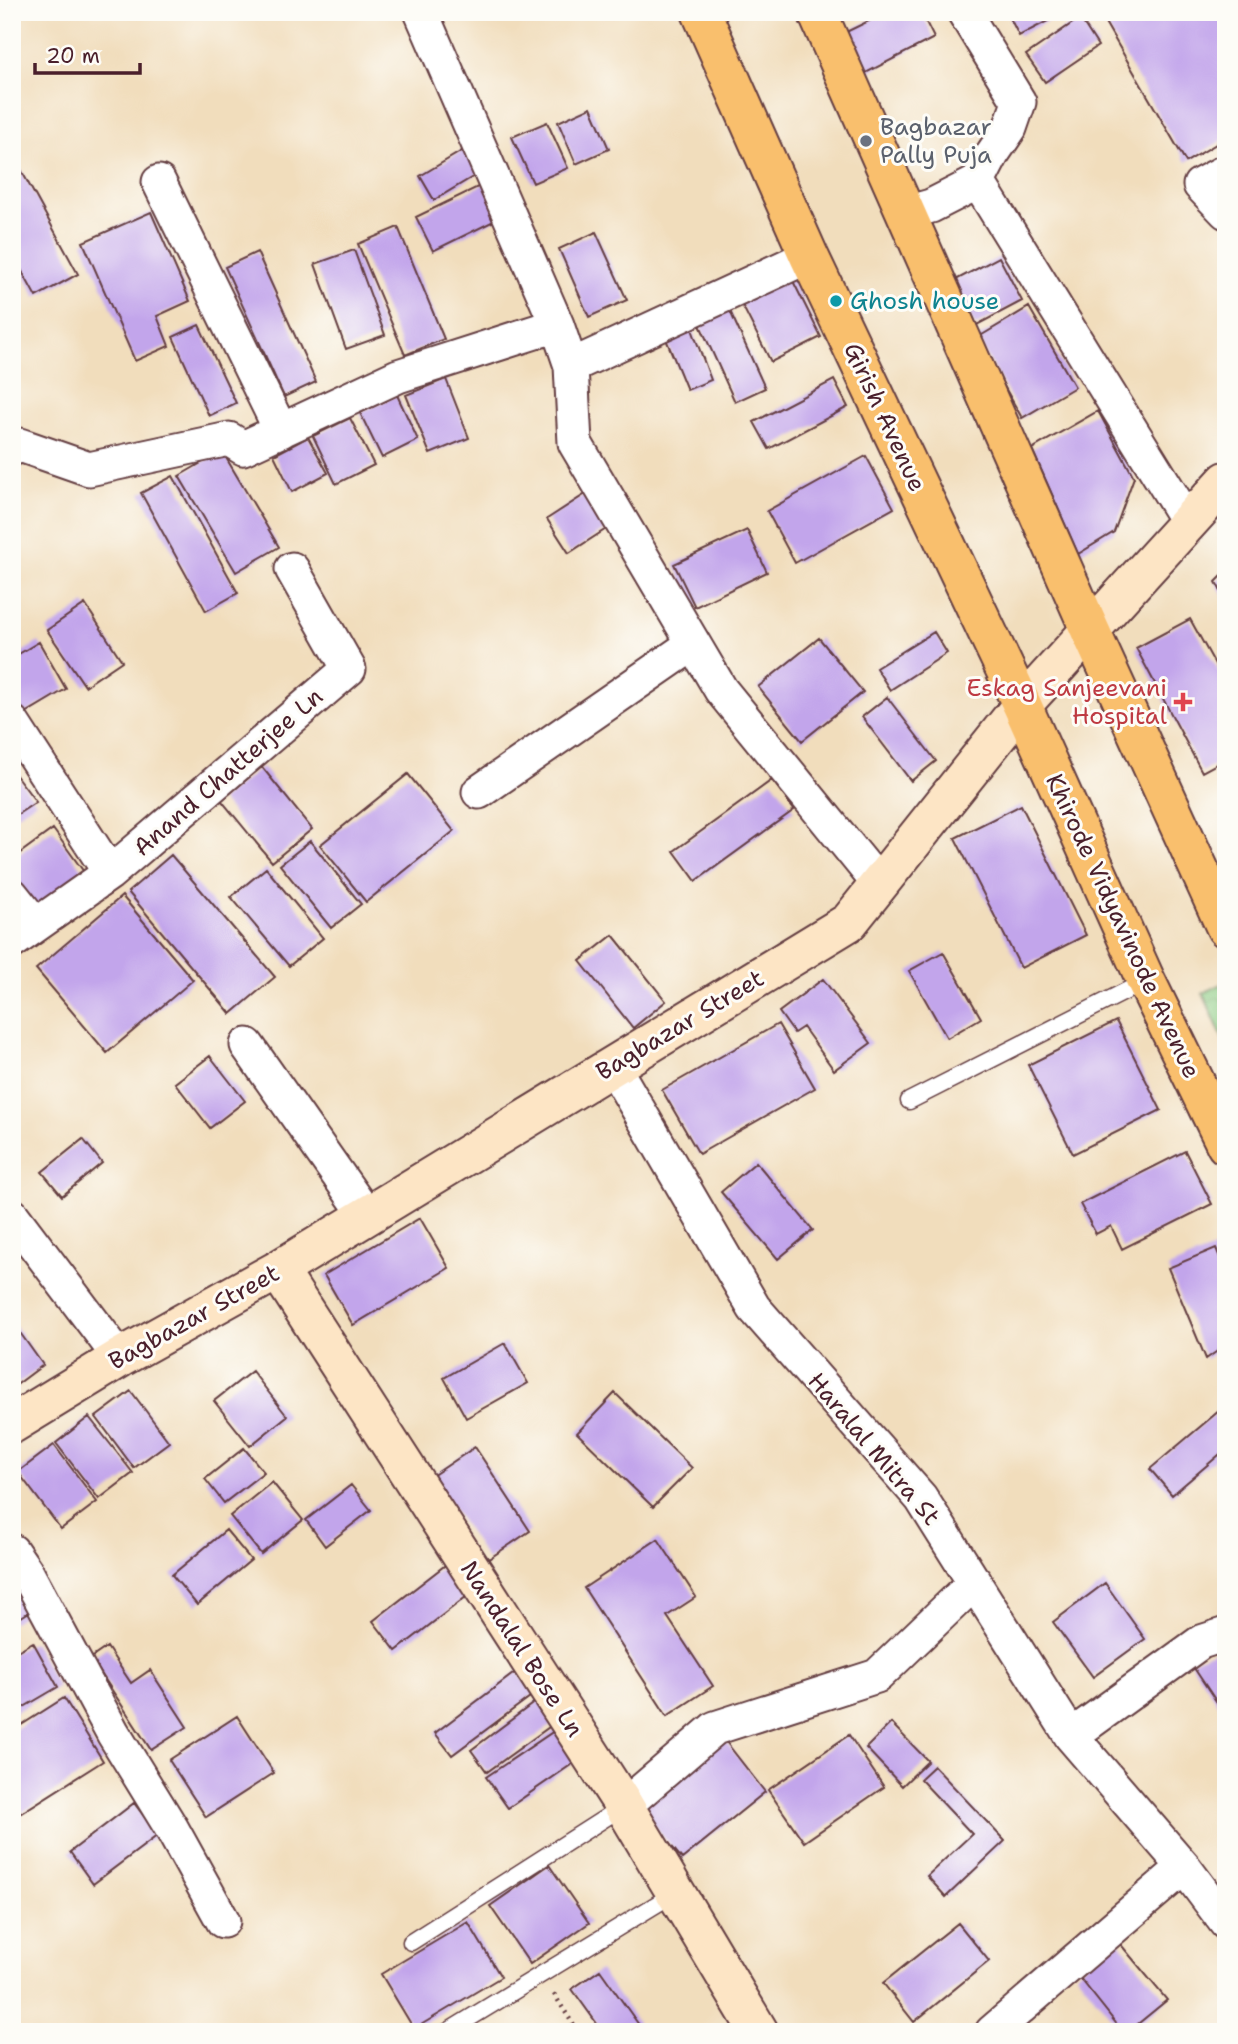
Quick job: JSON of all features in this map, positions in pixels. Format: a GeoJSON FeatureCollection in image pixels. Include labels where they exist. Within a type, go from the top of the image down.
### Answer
{"type":"FeatureCollection","features":[{"type":"Feature","properties":{"kind":"main road","name":"Girish Avenue"},"geometry":{"type":"LineString","coordinates":[[701,12],[809,256],[1023,705]]}},
{"type":"Feature","properties":{"kind":"main road"},"geometry":{"type":"LineString","coordinates":[[817,12],[1090,631],[1226,928]]}},
{"type":"Feature","properties":{"kind":"main road","name":"Khirode Vidyavinode Avenue"},"geometry":{"type":"LineString","coordinates":[[1023,705],[1146,981],[1226,1146]]}},
{"type":"Feature","properties":{"kind":"street"},"geometry":{"type":"LineString","coordinates":[[421,12],[557,325],[571,366],[575,443],[721,690],[879,884]]}},
{"type":"Feature","properties":{"kind":"street"},"geometry":{"type":"LineString","coordinates":[[906,213],[932,206],[978,182],[1010,128],[1018,102],[964,12]]}},
{"type":"Feature","properties":{"kind":"street"},"geometry":{"type":"LineString","coordinates":[[1226,171],[1200,185],[1226,212]]}},
{"type":"Feature","properties":{"kind":"street"},"geometry":{"type":"LineString","coordinates":[[159,182],[281,431]]}},
{"type":"Feature","properties":{"kind":"street"},"geometry":{"type":"LineString","coordinates":[[978,182],[1188,523]]}},
{"type":"Feature","properties":{"kind":"street"},"geometry":{"type":"LineString","coordinates":[[571,366],[809,256]]}},
{"type":"Feature","properties":{"kind":"street"},"geometry":{"type":"LineString","coordinates":[[12,450],[20,445],[89,469],[229,439],[243,448],[398,376],[557,325]]}},
{"type":"Feature","properties":{"kind":"street","name":"Bagbazar Street"},"geometry":{"type":"LineString","coordinates":[[12,1424],[120,1358],[278,1270],[849,922],[1023,705],[1226,481]]}},
{"type":"Feature","properties":{"kind":"street","name":"Anand Chatterjee Ln"},"geometry":{"type":"LineString","coordinates":[[24,933],[110,873],[349,669],[292,569]]}},
{"type":"Feature","properties":{"kind":"street"},"geometry":{"type":"LineString","coordinates":[[479,792],[693,643]]}},
{"type":"Feature","properties":{"kind":"street"},"geometry":{"type":"LineString","coordinates":[[12,722],[110,873]]}},
{"type":"Feature","properties":{"kind":"street"},"geometry":{"type":"LineString","coordinates":[[12,895],[24,933]]}},
{"type":"Feature","properties":{"kind":"street"},"geometry":{"type":"LineString","coordinates":[[247,1045],[367,1216]]}},
{"type":"Feature","properties":{"kind":"street","name":"Haralal Mitra St"},"geometry":{"type":"LineString","coordinates":[[613,1066],[754,1308],[921,1498],[1071,1736],[1184,1867],[1226,1923]]}},
{"type":"Feature","properties":{"kind":"street"},"geometry":{"type":"LineString","coordinates":[[12,1214],[120,1358]]}},
{"type":"Feature","properties":{"kind":"street","name":"Nandalal Bose Ln"},"geometry":{"type":"LineString","coordinates":[[278,1270],[624,1805],[760,2032]]}},
{"type":"Feature","properties":{"kind":"street"},"geometry":{"type":"LineString","coordinates":[[12,1551],[27,1573],[113,1733],[172,1829],[223,1921]]}},
{"type":"Feature","properties":{"kind":"street"},"geometry":{"type":"LineString","coordinates":[[624,1805],[715,1728],[877,1676],[975,1582]]}},
{"type":"Feature","properties":{"kind":"street"},"geometry":{"type":"LineString","coordinates":[[1071,1736],[1200,1642],[1226,1633]]}},
{"type":"Feature","properties":{"kind":"street"},"geometry":{"type":"LineString","coordinates":[[992,2032],[1184,1867]]}},
{"type":"Feature","properties":{"kind":"lane"},"geometry":{"type":"LineString","coordinates":[[909,1101],[1146,981]]}},
{"type":"Feature","properties":{"kind":"lane"},"geometry":{"type":"LineString","coordinates":[[411,1942],[624,1805]]}},
{"type":"Feature","properties":{"kind":"lane"},"geometry":{"type":"LineString","coordinates":[[447,2032],[676,1892]]}},
{"type":"Feature","properties":{"kind":"path"},"geometry":{"type":"LineString","coordinates":[[542,1976],[578,2032]]}},
{"type":"Feature","properties":{"kind":"green space"},"geometry":{"type":"Polygon","coordinates":[[[1226,982],[1226,1046],[1203,993],[1226,982]]]}},
{"type":"Feature","properties":{"kind":"building"},"geometry":{"type":"Polygon","coordinates":[[[887,12],[921,12],[934,38],[858,77],[838,36],[887,12]]]}},
{"type":"Feature","properties":{"kind":"building"},"geometry":{"type":"Polygon","coordinates":[[[1007,12],[1065,12],[1019,36],[1007,12]]]}},
{"type":"Feature","properties":{"kind":"building"},"geometry":{"type":"Polygon","coordinates":[[[1099,12],[1226,12],[1226,138],[1186,162],[1099,12]]]}},
{"type":"Feature","properties":{"kind":"building"},"geometry":{"type":"Polygon","coordinates":[[[1080,18],[1098,46],[1045,82],[1026,55],[1080,18]]]}},
{"type":"Feature","properties":{"kind":"building"},"geometry":{"type":"Polygon","coordinates":[[[591,107],[609,149],[576,164],[558,122],[591,107]]]}},
{"type":"Feature","properties":{"kind":"building"},"geometry":{"type":"Polygon","coordinates":[[[547,122],[568,168],[533,183],[512,137],[547,122]]]}},
{"type":"Feature","properties":{"kind":"building"},"geometry":{"type":"Polygon","coordinates":[[[472,145],[486,169],[434,200],[420,176],[472,145]]]}},
{"type":"Feature","properties":{"kind":"building"},"geometry":{"type":"Polygon","coordinates":[[[14,157],[78,274],[36,297],[12,253],[14,157]]]}},
{"type":"Feature","properties":{"kind":"building"},"geometry":{"type":"Polygon","coordinates":[[[488,182],[504,216],[433,251],[416,217],[488,182]]]}},
{"type":"Feature","properties":{"kind":"building"},"geometry":{"type":"Polygon","coordinates":[[[151,212],[190,301],[157,316],[169,346],[135,361],[83,242],[151,212]]]}},
{"type":"Feature","properties":{"kind":"building"},"geometry":{"type":"Polygon","coordinates":[[[398,227],[444,339],[405,355],[358,244],[398,227]]]}},
{"type":"Feature","properties":{"kind":"building"},"geometry":{"type":"Polygon","coordinates":[[[596,232],[627,300],[589,317],[559,249],[596,232]]]}},
{"type":"Feature","properties":{"kind":"building"},"geometry":{"type":"Polygon","coordinates":[[[354,250],[385,335],[346,349],[315,264],[354,250]]]}},
{"type":"Feature","properties":{"kind":"building"},"geometry":{"type":"Polygon","coordinates":[[[257,252],[316,382],[284,397],[225,267],[257,252]]]}},
{"type":"Feature","properties":{"kind":"building"},"geometry":{"type":"Polygon","coordinates":[[[999,257],[1022,301],[975,326],[952,282],[999,257]]]}},
{"type":"Feature","properties":{"kind":"building"},"geometry":{"type":"Polygon","coordinates":[[[791,277],[821,337],[771,362],[741,303],[791,277]]]}},
{"type":"Feature","properties":{"kind":"building"},"geometry":{"type":"Polygon","coordinates":[[[1029,307],[1075,387],[1022,418],[977,338],[1029,307]]]}},
{"type":"Feature","properties":{"kind":"building"},"geometry":{"type":"Polygon","coordinates":[[[730,311],[765,388],[735,402],[700,325],[730,311]]]}},
{"type":"Feature","properties":{"kind":"building"},"geometry":{"type":"Polygon","coordinates":[[[199,325],[236,403],[209,416],[173,337],[199,325]]]}},
{"type":"Feature","properties":{"kind":"building"},"geometry":{"type":"Polygon","coordinates":[[[692,329],[711,380],[687,390],[666,339],[692,329]]]}},
{"type":"Feature","properties":{"kind":"building"},"geometry":{"type":"Polygon","coordinates":[[[446,379],[469,438],[430,454],[406,395],[446,379]]]}},
{"type":"Feature","properties":{"kind":"building"},"geometry":{"type":"Polygon","coordinates":[[[834,380],[848,407],[769,449],[754,422],[834,380]]]}},
{"type":"Feature","properties":{"kind":"building"},"geometry":{"type":"Polygon","coordinates":[[[397,395],[418,440],[382,458],[360,413],[397,395]]]}},
{"type":"Feature","properties":{"kind":"building"},"geometry":{"type":"Polygon","coordinates":[[[1098,411],[1134,477],[1114,532],[1078,554],[1032,449],[1098,411]]]}},
{"type":"Feature","properties":{"kind":"building"},"geometry":{"type":"Polygon","coordinates":[[[350,418],[374,465],[336,484],[313,436],[350,418]]]}},
{"type":"Feature","properties":{"kind":"building"},"geometry":{"type":"Polygon","coordinates":[[[308,437],[328,473],[292,492],[274,455],[308,437]]]}},
{"type":"Feature","properties":{"kind":"building"},"geometry":{"type":"Polygon","coordinates":[[[222,451],[279,547],[236,572],[179,476],[222,451]]]}},
{"type":"Feature","properties":{"kind":"building"},"geometry":{"type":"Polygon","coordinates":[[[866,456],[894,508],[795,563],[767,511],[866,456]]]}},
{"type":"Feature","properties":{"kind":"building"},"geometry":{"type":"Polygon","coordinates":[[[173,476],[238,593],[206,611],[141,493],[173,476]]]}},
{"type":"Feature","properties":{"kind":"building"},"geometry":{"type":"Polygon","coordinates":[[[595,488],[617,522],[569,553],[547,519],[595,488]]]}},
{"type":"Feature","properties":{"kind":"building"},"geometry":{"type":"Polygon","coordinates":[[[747,530],[767,572],[695,607],[674,564],[747,530]]]}},
{"type":"Feature","properties":{"kind":"building"},"geometry":{"type":"Polygon","coordinates":[[[1226,572],[1226,601],[1216,582],[1226,572]]]}},
{"type":"Feature","properties":{"kind":"building"},"geometry":{"type":"Polygon","coordinates":[[[85,604],[122,661],[85,686],[47,630],[85,604]]]}},
{"type":"Feature","properties":{"kind":"building"},"geometry":{"type":"Polygon","coordinates":[[[1190,619],[1226,684],[1226,759],[1202,772],[1136,648],[1190,619]]]}},
{"type":"Feature","properties":{"kind":"building"},"geometry":{"type":"Polygon","coordinates":[[[934,632],[947,653],[890,690],[876,668],[934,632]]]}},
{"type":"Feature","properties":{"kind":"building"},"geometry":{"type":"Polygon","coordinates":[[[819,638],[863,692],[802,741],[758,687],[819,638]]]}},
{"type":"Feature","properties":{"kind":"building"},"geometry":{"type":"Polygon","coordinates":[[[39,642],[66,689],[24,714],[12,693],[12,658],[39,642]]]}},
{"type":"Feature","properties":{"kind":"building"},"geometry":{"type":"Polygon","coordinates":[[[887,697],[936,761],[911,781],[862,717],[887,697]]]}},
{"type":"Feature","properties":{"kind":"building"},"geometry":{"type":"Polygon","coordinates":[[[262,767],[312,829],[272,862],[221,800],[262,767]]]}},
{"type":"Feature","properties":{"kind":"building"},"geometry":{"type":"Polygon","coordinates":[[[12,770],[36,802],[12,818],[12,770]]]}},
{"type":"Feature","properties":{"kind":"building"},"geometry":{"type":"Polygon","coordinates":[[[408,774],[454,831],[366,902],[320,845],[408,774]]]}},
{"type":"Feature","properties":{"kind":"building"},"geometry":{"type":"Polygon","coordinates":[[[772,780],[794,810],[696,881],[674,851],[772,780]]]}},
{"type":"Feature","properties":{"kind":"building"},"geometry":{"type":"Polygon","coordinates":[[[1021,805],[1086,935],[1021,968],[955,838],[1021,805]]]}},
{"type":"Feature","properties":{"kind":"building"},"geometry":{"type":"Polygon","coordinates":[[[53,829],[84,872],[32,910],[12,883],[12,859],[53,829]]]}},
{"type":"Feature","properties":{"kind":"building"},"geometry":{"type":"Polygon","coordinates":[[[310,841],[361,904],[331,928],[280,865],[310,841]]]}},
{"type":"Feature","properties":{"kind":"building"},"geometry":{"type":"Polygon","coordinates":[[[171,855],[275,977],[231,1014],[128,892],[171,855]]]}},
{"type":"Feature","properties":{"kind":"building"},"geometry":{"type":"Polygon","coordinates":[[[266,868],[323,938],[289,966],[231,897],[266,868]]]}},
{"type":"Feature","properties":{"kind":"building"},"geometry":{"type":"Polygon","coordinates":[[[122,896],[193,980],[107,1053],[36,969],[122,896]]]}},
{"type":"Feature","properties":{"kind":"building"},"geometry":{"type":"Polygon","coordinates":[[[613,935],[666,1001],[633,1028],[580,961],[613,935]]]}},
{"type":"Feature","properties":{"kind":"building"},"geometry":{"type":"Polygon","coordinates":[[[943,952],[981,1018],[947,1038],[909,971],[943,952]]]}},
{"type":"Feature","properties":{"kind":"building"},"geometry":{"type":"Polygon","coordinates":[[[823,979],[871,1043],[834,1070],[803,1027],[794,1033],[779,1012],[823,979]]]}},
{"type":"Feature","properties":{"kind":"building"},"geometry":{"type":"Polygon","coordinates":[[[1116,1021],[1161,1110],[1073,1154],[1028,1065],[1116,1021]]]}},
{"type":"Feature","properties":{"kind":"building"},"geometry":{"type":"Polygon","coordinates":[[[778,1024],[815,1088],[699,1154],[662,1090],[778,1024]]]}},
{"type":"Feature","properties":{"kind":"building"},"geometry":{"type":"Polygon","coordinates":[[[210,1056],[245,1101],[210,1128],[175,1083],[210,1056]]]}},
{"type":"Feature","properties":{"kind":"building"},"geometry":{"type":"Polygon","coordinates":[[[83,1139],[102,1163],[62,1196],[42,1172],[83,1139]]]}},
{"type":"Feature","properties":{"kind":"building"},"geometry":{"type":"Polygon","coordinates":[[[1185,1151],[1212,1204],[1122,1249],[1111,1226],[1096,1234],[1080,1204],[1185,1151]]]}},
{"type":"Feature","properties":{"kind":"building"},"geometry":{"type":"Polygon","coordinates":[[[756,1162],[813,1230],[778,1259],[721,1192],[756,1162]]]}},
{"type":"Feature","properties":{"kind":"building"},"geometry":{"type":"Polygon","coordinates":[[[420,1218],[449,1268],[353,1325],[324,1275],[420,1218]]]}},
{"type":"Feature","properties":{"kind":"building"},"geometry":{"type":"Polygon","coordinates":[[[1216,1248],[1226,1272],[1226,1345],[1206,1359],[1168,1268],[1216,1248]]]}},
{"type":"Feature","properties":{"kind":"building"},"geometry":{"type":"Polygon","coordinates":[[[16,1327],[43,1365],[15,1386],[12,1381],[12,1329],[16,1327]]]}},
{"type":"Feature","properties":{"kind":"building"},"geometry":{"type":"Polygon","coordinates":[[[505,1343],[528,1383],[466,1418],[444,1378],[505,1343]]]}},
{"type":"Feature","properties":{"kind":"building"},"geometry":{"type":"Polygon","coordinates":[[[252,1371],[287,1416],[250,1446],[214,1401],[252,1371]]]}},
{"type":"Feature","properties":{"kind":"building"},"geometry":{"type":"Polygon","coordinates":[[[131,1391],[169,1442],[134,1468],[96,1417],[131,1391]]]}},
{"type":"Feature","properties":{"kind":"building"},"geometry":{"type":"Polygon","coordinates":[[[615,1393],[692,1468],[653,1507],[577,1433],[615,1393]]]}},
{"type":"Feature","properties":{"kind":"building"},"geometry":{"type":"Polygon","coordinates":[[[1226,1405],[1226,1449],[1172,1495],[1150,1469],[1226,1405]]]}},
{"type":"Feature","properties":{"kind":"building"},"geometry":{"type":"Polygon","coordinates":[[[89,1417],[133,1473],[99,1499],[56,1443],[89,1417]]]}},
{"type":"Feature","properties":{"kind":"building"},"geometry":{"type":"Polygon","coordinates":[[[54,1445],[97,1502],[61,1529],[18,1472],[54,1445]]]}},
{"type":"Feature","properties":{"kind":"building"},"geometry":{"type":"Polygon","coordinates":[[[475,1447],[530,1531],[487,1560],[432,1476],[475,1447]]]}},
{"type":"Feature","properties":{"kind":"building"},"geometry":{"type":"Polygon","coordinates":[[[244,1448],[264,1472],[224,1503],[205,1479],[244,1448]]]}},
{"type":"Feature","properties":{"kind":"building"},"geometry":{"type":"Polygon","coordinates":[[[272,1482],[303,1520],[261,1554],[230,1516],[272,1482]]]}},
{"type":"Feature","properties":{"kind":"building"},"geometry":{"type":"Polygon","coordinates":[[[351,1485],[371,1510],[325,1546],[306,1520],[351,1485]]]}},
{"type":"Feature","properties":{"kind":"building"},"geometry":{"type":"Polygon","coordinates":[[[226,1530],[251,1560],[197,1605],[172,1575],[226,1530]]]}},
{"type":"Feature","properties":{"kind":"building"},"geometry":{"type":"Polygon","coordinates":[[[658,1539],[696,1597],[667,1616],[713,1686],[667,1716],[584,1588],[658,1539]]]}},
{"type":"Feature","properties":{"kind":"building"},"geometry":{"type":"Polygon","coordinates":[[[448,1563],[471,1593],[396,1651],[373,1621],[448,1563]]]}},
{"type":"Feature","properties":{"kind":"building"},"geometry":{"type":"Polygon","coordinates":[[[12,1580],[32,1610],[12,1623],[12,1580]]]}},
{"type":"Feature","properties":{"kind":"building"},"geometry":{"type":"Polygon","coordinates":[[[1105,1583],[1145,1639],[1093,1677],[1053,1622],[1105,1583]]]}},
{"type":"Feature","properties":{"kind":"building"},"geometry":{"type":"Polygon","coordinates":[[[33,1642],[58,1687],[12,1714],[12,1654],[33,1642]]]}},
{"type":"Feature","properties":{"kind":"building"},"geometry":{"type":"Polygon","coordinates":[[[1226,1646],[1226,1716],[1190,1662],[1226,1646]]]}},
{"type":"Feature","properties":{"kind":"building"},"geometry":{"type":"Polygon","coordinates":[[[107,1647],[131,1683],[150,1670],[187,1727],[151,1750],[91,1658],[107,1647]]]}},
{"type":"Feature","properties":{"kind":"building"},"geometry":{"type":"Polygon","coordinates":[[[517,1671],[534,1694],[452,1755],[435,1733],[517,1671]]]}},
{"type":"Feature","properties":{"kind":"building"},"geometry":{"type":"Polygon","coordinates":[[[64,1698],[103,1761],[21,1813],[12,1798],[12,1731],[64,1698]]]}},
{"type":"Feature","properties":{"kind":"building"},"geometry":{"type":"Polygon","coordinates":[[[539,1699],[556,1722],[487,1772],[471,1750],[539,1699]]]}},
{"type":"Feature","properties":{"kind":"building"},"geometry":{"type":"Polygon","coordinates":[[[237,1716],[274,1773],[206,1817],[169,1760],[237,1716]]]}},
{"type":"Feature","properties":{"kind":"building"},"geometry":{"type":"Polygon","coordinates":[[[891,1723],[928,1761],[902,1786],[866,1748],[891,1723]]]}},
{"type":"Feature","properties":{"kind":"building"},"geometry":{"type":"Polygon","coordinates":[[[560,1727],[581,1758],[508,1808],[486,1777],[560,1727]]]}},
{"type":"Feature","properties":{"kind":"building"},"geometry":{"type":"Polygon","coordinates":[[[849,1735],[884,1787],[804,1842],[768,1790],[849,1735]]]}},
{"type":"Feature","properties":{"kind":"building"},"geometry":{"type":"Polygon","coordinates":[[[723,1738],[765,1792],[682,1859],[638,1805],[723,1738]]]}},
{"type":"Feature","properties":{"kind":"building"},"geometry":{"type":"Polygon","coordinates":[[[934,1766],[1005,1841],[946,1897],[927,1876],[972,1834],[920,1779],[934,1766]]]}},
{"type":"Feature","properties":{"kind":"building"},"geometry":{"type":"Polygon","coordinates":[[[134,1803],[158,1835],[93,1884],[70,1852],[134,1803]]]}},
{"type":"Feature","properties":{"kind":"building"},"geometry":{"type":"Polygon","coordinates":[[[549,1865],[589,1923],[530,1964],[490,1906],[549,1865]]]}},
{"type":"Feature","properties":{"kind":"building"},"geometry":{"type":"Polygon","coordinates":[[[468,1922],[501,1977],[414,2029],[381,1974],[468,1922]]]}},
{"type":"Feature","properties":{"kind":"building"},"geometry":{"type":"Polygon","coordinates":[[[958,1923],[989,1961],[914,2022],[883,1983],[958,1923]]]}},
{"type":"Feature","properties":{"kind":"building"},"geometry":{"type":"Polygon","coordinates":[[[1117,1940],[1167,2000],[1128,2032],[1123,2032],[1076,1973],[1117,1940]]]}},
{"type":"Feature","properties":{"kind":"building"},"geometry":{"type":"Polygon","coordinates":[[[600,1970],[644,2032],[603,2032],[572,1989],[600,1970]]]}},
{"type":"Feature","properties":{"kind":"place","name":"Bagbazar Pally Puja"},"geometry":{"type":"Point","coordinates":[866,141]}},
{"type":"Feature","properties":{"kind":"place","name":"Ghosh house"},"geometry":{"type":"Point","coordinates":[836,301]}},
{"type":"Feature","properties":{"kind":"place","name":"Eskag Sanjeevani Hospital"},"geometry":{"type":"Point","coordinates":[1183,702]}}]}
